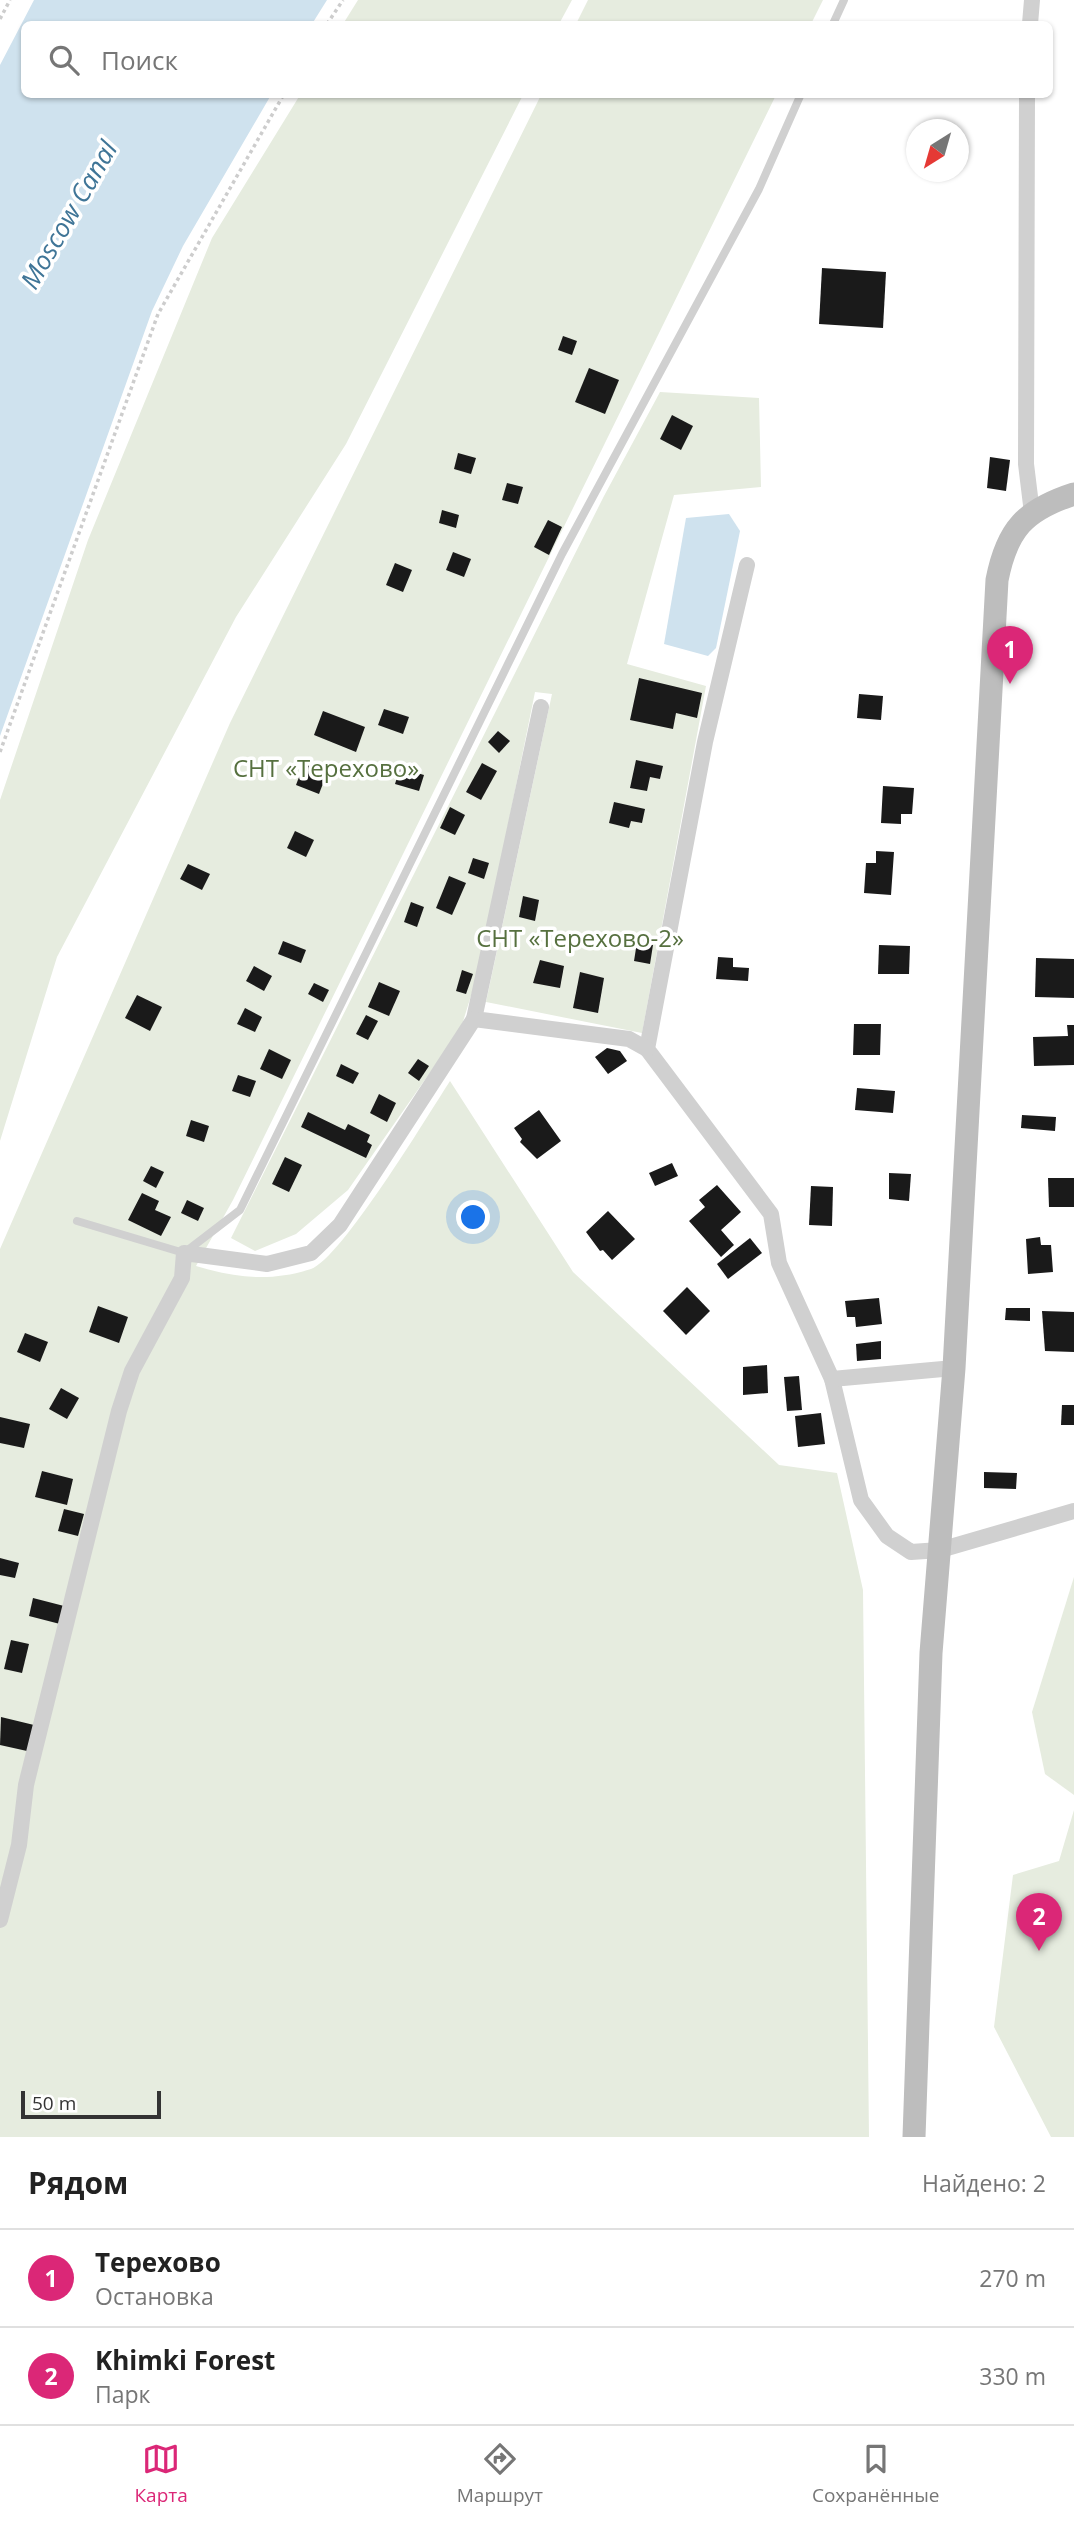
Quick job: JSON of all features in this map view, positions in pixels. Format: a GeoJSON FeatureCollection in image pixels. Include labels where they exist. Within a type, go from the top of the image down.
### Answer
{"type":"FeatureCollection","features":[{"type":"Feature","properties":{"kind":"main road"},"geometry":{"type":"LineString","coordinates":[[914,2137],[930,1653],[954,1368],[997,580],[1003,550],[1018,525],[1032,513],[1074,494]]}},
{"type":"Feature","properties":{"kind":"street"},"geometry":{"type":"LineString","coordinates":[[1030,21],[1032,0]]}},
{"type":"Feature","properties":{"kind":"street"},"geometry":{"type":"LineString","coordinates":[[1027,98],[1026,464],[1032,513]]}},
{"type":"Feature","properties":{"kind":"street"},"geometry":{"type":"LineString","coordinates":[[647,1049],[705,742],[747,565]]}},
{"type":"Feature","properties":{"kind":"street"},"geometry":{"type":"LineString","coordinates":[[0,1920],[19,1845],[26,1785],[119,1411],[132,1371],[181,1278],[184,1252],[267,1264],[310,1253],[340,1225],[474,1019],[541,708]]}},
{"type":"Feature","properties":{"kind":"street"},"geometry":{"type":"LineString","coordinates":[[474,1019],[629,1039],[647,1049],[771,1214],[779,1263],[832,1379],[861,1500],[887,1536],[911,1552],[940,1550],[1074,1511]]}},
{"type":"Feature","properties":{"kind":"street"},"geometry":{"type":"LineString","coordinates":[[832,1379],[954,1368]]}},
{"type":"Feature","properties":{"kind":"lane"},"geometry":{"type":"LineString","coordinates":[[834,21],[844,0]]}},
{"type":"Feature","properties":{"kind":"lane"},"geometry":{"type":"LineString","coordinates":[[77,1221],[184,1252],[240,1210],[562,554],[759,189],[800,98]]}},
{"type":"Feature","properties":{"kind":"path"},"geometry":{"type":"LineString","coordinates":[[0,19],[10,0]]}},
{"type":"Feature","properties":{"kind":"path"},"geometry":{"type":"LineString","coordinates":[[329,21],[343,0]]}},
{"type":"Feature","properties":{"kind":"path"},"geometry":{"type":"LineString","coordinates":[[0,752],[158,314],[282,98]]}},
{"type":"Feature","properties":{"kind":"green space"},"geometry":{"type":"Polygon","coordinates":[[[358,0],[572,0],[561,21],[345,21],[358,0]]]}},
{"type":"Feature","properties":{"kind":"green space"},"geometry":{"type":"Polygon","coordinates":[[[588,0],[823,0],[812,21],[578,21],[588,0]]]}},
{"type":"Feature","properties":{"kind":"green space"},"geometry":{"type":"Polygon","coordinates":[[[298,98],[521,98],[346,444],[236,617],[57,957],[0,1141],[0,800],[88,540],[212,238],[298,98]]]}},
{"type":"Feature","properties":{"kind":"green space","name":"СНТ «Терехово»"},"geometry":{"type":"Polygon","coordinates":[[[540,98],[775,98],[233,1200],[196,1266],[239,1276],[268,1277],[311,1269],[325,1259],[384,1184],[450,1081],[573,1272],[779,1465],[837,1473],[863,1590],[869,2137],[0,2137],[0,1249],[230,723],[540,98]]]}},
{"type":"Feature","properties":{"kind":"green space","name":"СНТ «Терехово-2»"},"geometry":{"type":"Polygon","coordinates":[[[660,392],[759,398],[761,487],[674,495],[627,664],[706,686],[642,1033],[486,1002],[552,694],[535,692],[478,973],[461,1028],[348,1190],[296,1234],[255,1251],[231,1238],[604,496],[660,392]]]}},
{"type":"Feature","properties":{"kind":"green space"},"geometry":{"type":"Polygon","coordinates":[[[1074,1577],[1074,1795],[1045,1774],[1032,1712],[1074,1577]]]}},
{"type":"Feature","properties":{"kind":"green space"},"geometry":{"type":"Polygon","coordinates":[[[1074,1810],[1074,2137],[1051,2137],[994,2027],[1013,1875],[1059,1861],[1074,1810]]]}},
{"type":"Feature","properties":{"kind":"water"},"geometry":{"type":"Polygon","coordinates":[[[34,0],[327,0],[314,21],[23,21],[34,0]]]}},
{"type":"Feature","properties":{"kind":"water","name":"Moscow Canal"},"geometry":{"type":"Polygon","coordinates":[[[21,25],[21,98],[269,98],[183,246],[152,311],[0,736],[0,65],[21,25]]]}},
{"type":"Feature","properties":{"kind":"water"},"geometry":{"type":"Polygon","coordinates":[[[729,514],[740,531],[716,648],[708,656],[664,644],[686,518],[729,514]]]}},
{"type":"Feature","properties":{"kind":"building"},"geometry":{"type":"Polygon","coordinates":[[[822,268],[886,272],[883,328],[819,324],[822,268]]]}},
{"type":"Feature","properties":{"kind":"building"},"geometry":{"type":"Polygon","coordinates":[[[563,336],[577,341],[572,355],[558,350],[563,336]]]}},
{"type":"Feature","properties":{"kind":"building"},"geometry":{"type":"Polygon","coordinates":[[[589,368],[619,380],[605,414],[575,402],[589,368]]]}},
{"type":"Feature","properties":{"kind":"building"},"geometry":{"type":"Polygon","coordinates":[[[672,415],[693,426],[681,450],[660,439],[672,415]]]}},
{"type":"Feature","properties":{"kind":"building"},"geometry":{"type":"Polygon","coordinates":[[[458,453],[476,458],[471,474],[454,469],[458,453]]]}},
{"type":"Feature","properties":{"kind":"building"},"geometry":{"type":"Polygon","coordinates":[[[990,457],[1010,460],[1006,491],[987,488],[990,457]]]}},
{"type":"Feature","properties":{"kind":"building"},"geometry":{"type":"Polygon","coordinates":[[[507,483],[523,487],[518,504],[502,500],[507,483]]]}},
{"type":"Feature","properties":{"kind":"building"},"geometry":{"type":"Polygon","coordinates":[[[442,510],[459,515],[456,528],[439,523],[442,510]]]}},
{"type":"Feature","properties":{"kind":"building"},"geometry":{"type":"Polygon","coordinates":[[[548,520],[562,527],[549,555],[534,547],[548,520]]]}},
{"type":"Feature","properties":{"kind":"building"},"geometry":{"type":"Polygon","coordinates":[[[453,552],[471,559],[464,577],[446,570],[453,552]]]}},
{"type":"Feature","properties":{"kind":"building"},"geometry":{"type":"Polygon","coordinates":[[[395,563],[412,570],[403,592],[386,585],[395,563]]]}},
{"type":"Feature","properties":{"kind":"building"},"geometry":{"type":"Polygon","coordinates":[[[639,678],[702,693],[697,718],[676,713],[673,729],[630,720],[639,678]]]}},
{"type":"Feature","properties":{"kind":"building"},"geometry":{"type":"Polygon","coordinates":[[[859,694],[883,696],[881,720],[857,718],[859,694]]]}},
{"type":"Feature","properties":{"kind":"building"},"geometry":{"type":"Polygon","coordinates":[[[384,709],[409,717],[403,734],[378,725],[384,709]]]}},
{"type":"Feature","properties":{"kind":"building"},"geometry":{"type":"Polygon","coordinates":[[[323,711],[365,727],[356,752],[314,735],[323,711]]]}},
{"type":"Feature","properties":{"kind":"building"},"geometry":{"type":"Polygon","coordinates":[[[498,731],[510,741],[499,753],[488,742],[498,731]]]}},
{"type":"Feature","properties":{"kind":"building"},"geometry":{"type":"Polygon","coordinates":[[[636,760],[663,766],[660,779],[650,777],[647,791],[630,788],[636,760]]]}},
{"type":"Feature","properties":{"kind":"building"},"geometry":{"type":"Polygon","coordinates":[[[482,763],[497,771],[481,800],[466,792],[482,763]]]}},
{"type":"Feature","properties":{"kind":"building"},"geometry":{"type":"Polygon","coordinates":[[[304,764],[327,773],[319,794],[296,785],[304,764]]]}},
{"type":"Feature","properties":{"kind":"building"},"geometry":{"type":"Polygon","coordinates":[[[400,768],[424,775],[419,791],[395,784],[400,768]]]}},
{"type":"Feature","properties":{"kind":"building"},"geometry":{"type":"Polygon","coordinates":[[[883,786],[914,788],[912,814],[901,814],[901,824],[881,823],[883,786]]]}},
{"type":"Feature","properties":{"kind":"building"},"geometry":{"type":"Polygon","coordinates":[[[614,802],[645,809],[642,823],[631,821],[629,828],[609,823],[614,802]]]}},
{"type":"Feature","properties":{"kind":"building"},"geometry":{"type":"Polygon","coordinates":[[[450,807],[465,815],[455,835],[440,828],[450,807]]]}},
{"type":"Feature","properties":{"kind":"building"},"geometry":{"type":"Polygon","coordinates":[[[295,831],[314,840],[306,857],[287,848],[295,831]]]}},
{"type":"Feature","properties":{"kind":"building"},"geometry":{"type":"Polygon","coordinates":[[[876,851],[894,852],[891,895],[864,893],[866,863],[876,863],[876,851]]]}},
{"type":"Feature","properties":{"kind":"building"},"geometry":{"type":"Polygon","coordinates":[[[473,858],[489,863],[484,879],[468,873],[473,858]]]}},
{"type":"Feature","properties":{"kind":"building"},"geometry":{"type":"Polygon","coordinates":[[[188,864],[210,874],[202,890],[180,879],[188,864]]]}},
{"type":"Feature","properties":{"kind":"building"},"geometry":{"type":"Polygon","coordinates":[[[449,876],[466,883],[452,915],[436,908],[449,876]]]}},
{"type":"Feature","properties":{"kind":"building"},"geometry":{"type":"Polygon","coordinates":[[[523,896],[539,900],[535,921],[519,917],[523,896]]]}},
{"type":"Feature","properties":{"kind":"building"},"geometry":{"type":"Polygon","coordinates":[[[411,902],[424,907],[417,927],[404,922],[411,902]]]}},
{"type":"Feature","properties":{"kind":"building"},"geometry":{"type":"Polygon","coordinates":[[[283,941],[306,950],[301,963],[278,954],[283,941]]]}},
{"type":"Feature","properties":{"kind":"building"},"geometry":{"type":"Polygon","coordinates":[[[637,942],[653,945],[650,964],[634,961],[637,942]]]}},
{"type":"Feature","properties":{"kind":"building"},"geometry":{"type":"Polygon","coordinates":[[[879,945],[910,946],[909,974],[878,974],[879,945]]]}},
{"type":"Feature","properties":{"kind":"building"},"geometry":{"type":"Polygon","coordinates":[[[718,957],[733,958],[733,967],[749,968],[748,981],[716,979],[718,957]]]}},
{"type":"Feature","properties":{"kind":"building"},"geometry":{"type":"Polygon","coordinates":[[[1036,958],[1074,959],[1074,998],[1035,997],[1036,958]]]}},
{"type":"Feature","properties":{"kind":"building"},"geometry":{"type":"Polygon","coordinates":[[[540,960],[564,966],[560,988],[533,983],[540,960]]]}},
{"type":"Feature","properties":{"kind":"building"},"geometry":{"type":"Polygon","coordinates":[[[254,966],[272,976],[264,991],[246,981],[254,966]]]}},
{"type":"Feature","properties":{"kind":"building"},"geometry":{"type":"Polygon","coordinates":[[[462,970],[473,974],[466,994],[456,991],[462,970]]]}},
{"type":"Feature","properties":{"kind":"building"},"geometry":{"type":"Polygon","coordinates":[[[580,972],[604,978],[598,1013],[573,1008],[580,972]]]}},
{"type":"Feature","properties":{"kind":"building"},"geometry":{"type":"Polygon","coordinates":[[[379,982],[400,991],[389,1016],[368,1007],[379,982]]]}},
{"type":"Feature","properties":{"kind":"building"},"geometry":{"type":"Polygon","coordinates":[[[314,983],[329,990],[323,1002],[308,994],[314,983]]]}},
{"type":"Feature","properties":{"kind":"building"},"geometry":{"type":"Polygon","coordinates":[[[137,995],[162,1007],[150,1031],[125,1018],[137,995]]]}},
{"type":"Feature","properties":{"kind":"building"},"geometry":{"type":"Polygon","coordinates":[[[245,1008],[262,1017],[255,1032],[237,1024],[245,1008]]]}},
{"type":"Feature","properties":{"kind":"building"},"geometry":{"type":"Polygon","coordinates":[[[366,1015],[378,1021],[368,1040],[356,1034],[366,1015]]]}},
{"type":"Feature","properties":{"kind":"building"},"geometry":{"type":"Polygon","coordinates":[[[854,1024],[881,1024],[880,1055],[853,1055],[854,1024]]]}},
{"type":"Feature","properties":{"kind":"building"},"geometry":{"type":"Polygon","coordinates":[[[1067,1025],[1074,1025],[1074,1065],[1034,1066],[1033,1037],[1068,1036],[1067,1025]]]}},
{"type":"Feature","properties":{"kind":"building"},"geometry":{"type":"Polygon","coordinates":[[[607,1048],[620,1051],[627,1061],[608,1074],[595,1057],[607,1048]]]}},
{"type":"Feature","properties":{"kind":"building"},"geometry":{"type":"Polygon","coordinates":[[[269,1049],[291,1060],[282,1079],[260,1069],[269,1049]]]}},
{"type":"Feature","properties":{"kind":"building"},"geometry":{"type":"Polygon","coordinates":[[[418,1059],[429,1066],[419,1081],[408,1073],[418,1059]]]}},
{"type":"Feature","properties":{"kind":"building"},"geometry":{"type":"Polygon","coordinates":[[[341,1064],[359,1073],[353,1084],[336,1076],[341,1064]]]}},
{"type":"Feature","properties":{"kind":"building"},"geometry":{"type":"Polygon","coordinates":[[[238,1075],[256,1081],[250,1097],[232,1091],[238,1075]]]}},
{"type":"Feature","properties":{"kind":"building"},"geometry":{"type":"Polygon","coordinates":[[[857,1088],[895,1091],[893,1113],[855,1110],[857,1088]]]}},
{"type":"Feature","properties":{"kind":"building"},"geometry":{"type":"Polygon","coordinates":[[[379,1094],[396,1103],[387,1122],[370,1113],[379,1094]]]}},
{"type":"Feature","properties":{"kind":"building"},"geometry":{"type":"Polygon","coordinates":[[[539,1110],[561,1141],[537,1159],[520,1142],[522,1139],[514,1128],[539,1110]]]}},
{"type":"Feature","properties":{"kind":"building"},"geometry":{"type":"Polygon","coordinates":[[[308,1112],[345,1130],[348,1124],[370,1135],[367,1142],[372,1145],[366,1158],[301,1127],[308,1112]]]}},
{"type":"Feature","properties":{"kind":"building"},"geometry":{"type":"Polygon","coordinates":[[[1022,1115],[1056,1117],[1055,1131],[1021,1128],[1022,1115]]]}},
{"type":"Feature","properties":{"kind":"building"},"geometry":{"type":"Polygon","coordinates":[[[191,1120],[209,1126],[204,1142],[186,1136],[191,1120]]]}},
{"type":"Feature","properties":{"kind":"building"},"geometry":{"type":"Polygon","coordinates":[[[285,1157],[302,1165],[289,1192],[272,1184],[285,1157]]]}},
{"type":"Feature","properties":{"kind":"building"},"geometry":{"type":"Polygon","coordinates":[[[672,1163],[678,1176],[655,1186],[649,1173],[672,1163]]]}},
{"type":"Feature","properties":{"kind":"building"},"geometry":{"type":"Polygon","coordinates":[[[151,1166],[164,1172],[156,1188],[143,1181],[151,1166]]]}},
{"type":"Feature","properties":{"kind":"building"},"geometry":{"type":"Polygon","coordinates":[[[889,1173],[911,1174],[909,1201],[889,1199],[889,1173]]]}},
{"type":"Feature","properties":{"kind":"building"},"geometry":{"type":"Polygon","coordinates":[[[1048,1178],[1074,1178],[1074,1207],[1049,1207],[1048,1178]]]}},
{"type":"Feature","properties":{"kind":"building"},"geometry":{"type":"Polygon","coordinates":[[[717,1185],[741,1212],[721,1230],[734,1245],[721,1257],[689,1221],[705,1207],[699,1200],[717,1185]]]}},
{"type":"Feature","properties":{"kind":"building"},"geometry":{"type":"Polygon","coordinates":[[[811,1186],[833,1187],[832,1226],[809,1225],[811,1186]]]}},
{"type":"Feature","properties":{"kind":"building"},"geometry":{"type":"Polygon","coordinates":[[[142,1193],[159,1201],[155,1210],[171,1217],[161,1236],[128,1220],[142,1193]]]}},
{"type":"Feature","properties":{"kind":"building"},"geometry":{"type":"Polygon","coordinates":[[[187,1200],[204,1208],[198,1221],[181,1213],[187,1200]]]}},
{"type":"Feature","properties":{"kind":"building"},"geometry":{"type":"Polygon","coordinates":[[[608,1211],[635,1239],[612,1260],[603,1250],[600,1251],[586,1232],[608,1211]]]}},
{"type":"Feature","properties":{"kind":"building"},"geometry":{"type":"Polygon","coordinates":[[[1040,1237],[1041,1245],[1051,1245],[1053,1272],[1028,1274],[1026,1239],[1040,1237]]]}},
{"type":"Feature","properties":{"kind":"building"},"geometry":{"type":"Polygon","coordinates":[[[750,1238],[762,1253],[728,1279],[717,1264],[750,1238]]]}},
{"type":"Feature","properties":{"kind":"building"},"geometry":{"type":"Polygon","coordinates":[[[687,1287],[710,1311],[686,1335],[663,1311],[687,1287]]]}},
{"type":"Feature","properties":{"kind":"building"},"geometry":{"type":"Polygon","coordinates":[[[879,1298],[882,1324],[856,1327],[855,1317],[847,1317],[845,1301],[879,1298]]]}},
{"type":"Feature","properties":{"kind":"building"},"geometry":{"type":"Polygon","coordinates":[[[98,1306],[128,1317],[119,1343],[89,1332],[98,1306]]]}},
{"type":"Feature","properties":{"kind":"building"},"geometry":{"type":"Polygon","coordinates":[[[1006,1308],[1030,1308],[1030,1321],[1005,1320],[1006,1308]]]}},
{"type":"Feature","properties":{"kind":"building"},"geometry":{"type":"Polygon","coordinates":[[[1042,1311],[1074,1312],[1074,1352],[1045,1351],[1042,1311]]]}},
{"type":"Feature","properties":{"kind":"building"},"geometry":{"type":"Polygon","coordinates":[[[25,1333],[48,1342],[40,1362],[17,1352],[25,1333]]]}},
{"type":"Feature","properties":{"kind":"building"},"geometry":{"type":"Polygon","coordinates":[[[881,1341],[881,1359],[857,1361],[856,1344],[881,1341]]]}},
{"type":"Feature","properties":{"kind":"building"},"geometry":{"type":"Polygon","coordinates":[[[767,1365],[768,1393],[743,1395],[743,1367],[767,1365]]]}},
{"type":"Feature","properties":{"kind":"building"},"geometry":{"type":"Polygon","coordinates":[[[799,1376],[802,1410],[787,1411],[784,1377],[799,1376]]]}},
{"type":"Feature","properties":{"kind":"building"},"geometry":{"type":"Polygon","coordinates":[[[61,1388],[79,1398],[67,1419],[49,1409],[61,1388]]]}},
{"type":"Feature","properties":{"kind":"building"},"geometry":{"type":"Polygon","coordinates":[[[1062,1405],[1074,1405],[1074,1425],[1061,1425],[1062,1405]]]}},
{"type":"Feature","properties":{"kind":"building"},"geometry":{"type":"Polygon","coordinates":[[[821,1413],[825,1444],[798,1447],[795,1416],[821,1413]]]}},
{"type":"Feature","properties":{"kind":"building"},"geometry":{"type":"Polygon","coordinates":[[[0,1417],[30,1424],[24,1448],[0,1443],[0,1417]]]}},
{"type":"Feature","properties":{"kind":"building"},"geometry":{"type":"Polygon","coordinates":[[[42,1471],[73,1479],[67,1505],[35,1497],[42,1471]]]}},
{"type":"Feature","properties":{"kind":"building"},"geometry":{"type":"Polygon","coordinates":[[[984,1472],[1017,1473],[1016,1489],[984,1488],[984,1472]]]}},
{"type":"Feature","properties":{"kind":"building"},"geometry":{"type":"Polygon","coordinates":[[[64,1509],[84,1514],[78,1536],[58,1531],[64,1509]]]}},
{"type":"Feature","properties":{"kind":"building"},"geometry":{"type":"Polygon","coordinates":[[[0,1558],[19,1563],[15,1578],[0,1575],[0,1558]]]}},
{"type":"Feature","properties":{"kind":"building"},"geometry":{"type":"Polygon","coordinates":[[[33,1598],[64,1606],[60,1624],[29,1616],[33,1598]]]}},
{"type":"Feature","properties":{"kind":"building"},"geometry":{"type":"Polygon","coordinates":[[[11,1640],[29,1644],[22,1673],[4,1669],[11,1640]]]}},
{"type":"Feature","properties":{"kind":"building"},"geometry":{"type":"Polygon","coordinates":[[[1,1717],[34,1725],[27,1751],[0,1745],[1,1717]]]}},
{"type":"Feature","properties":{"kind":"place","name":"Терехово"},"geometry":{"type":"Point","coordinates":[1010,684]}},
{"type":"Feature","properties":{"kind":"place","name":"Khimki Forest"},"geometry":{"type":"Point","coordinates":[1039,1951]}}]}
